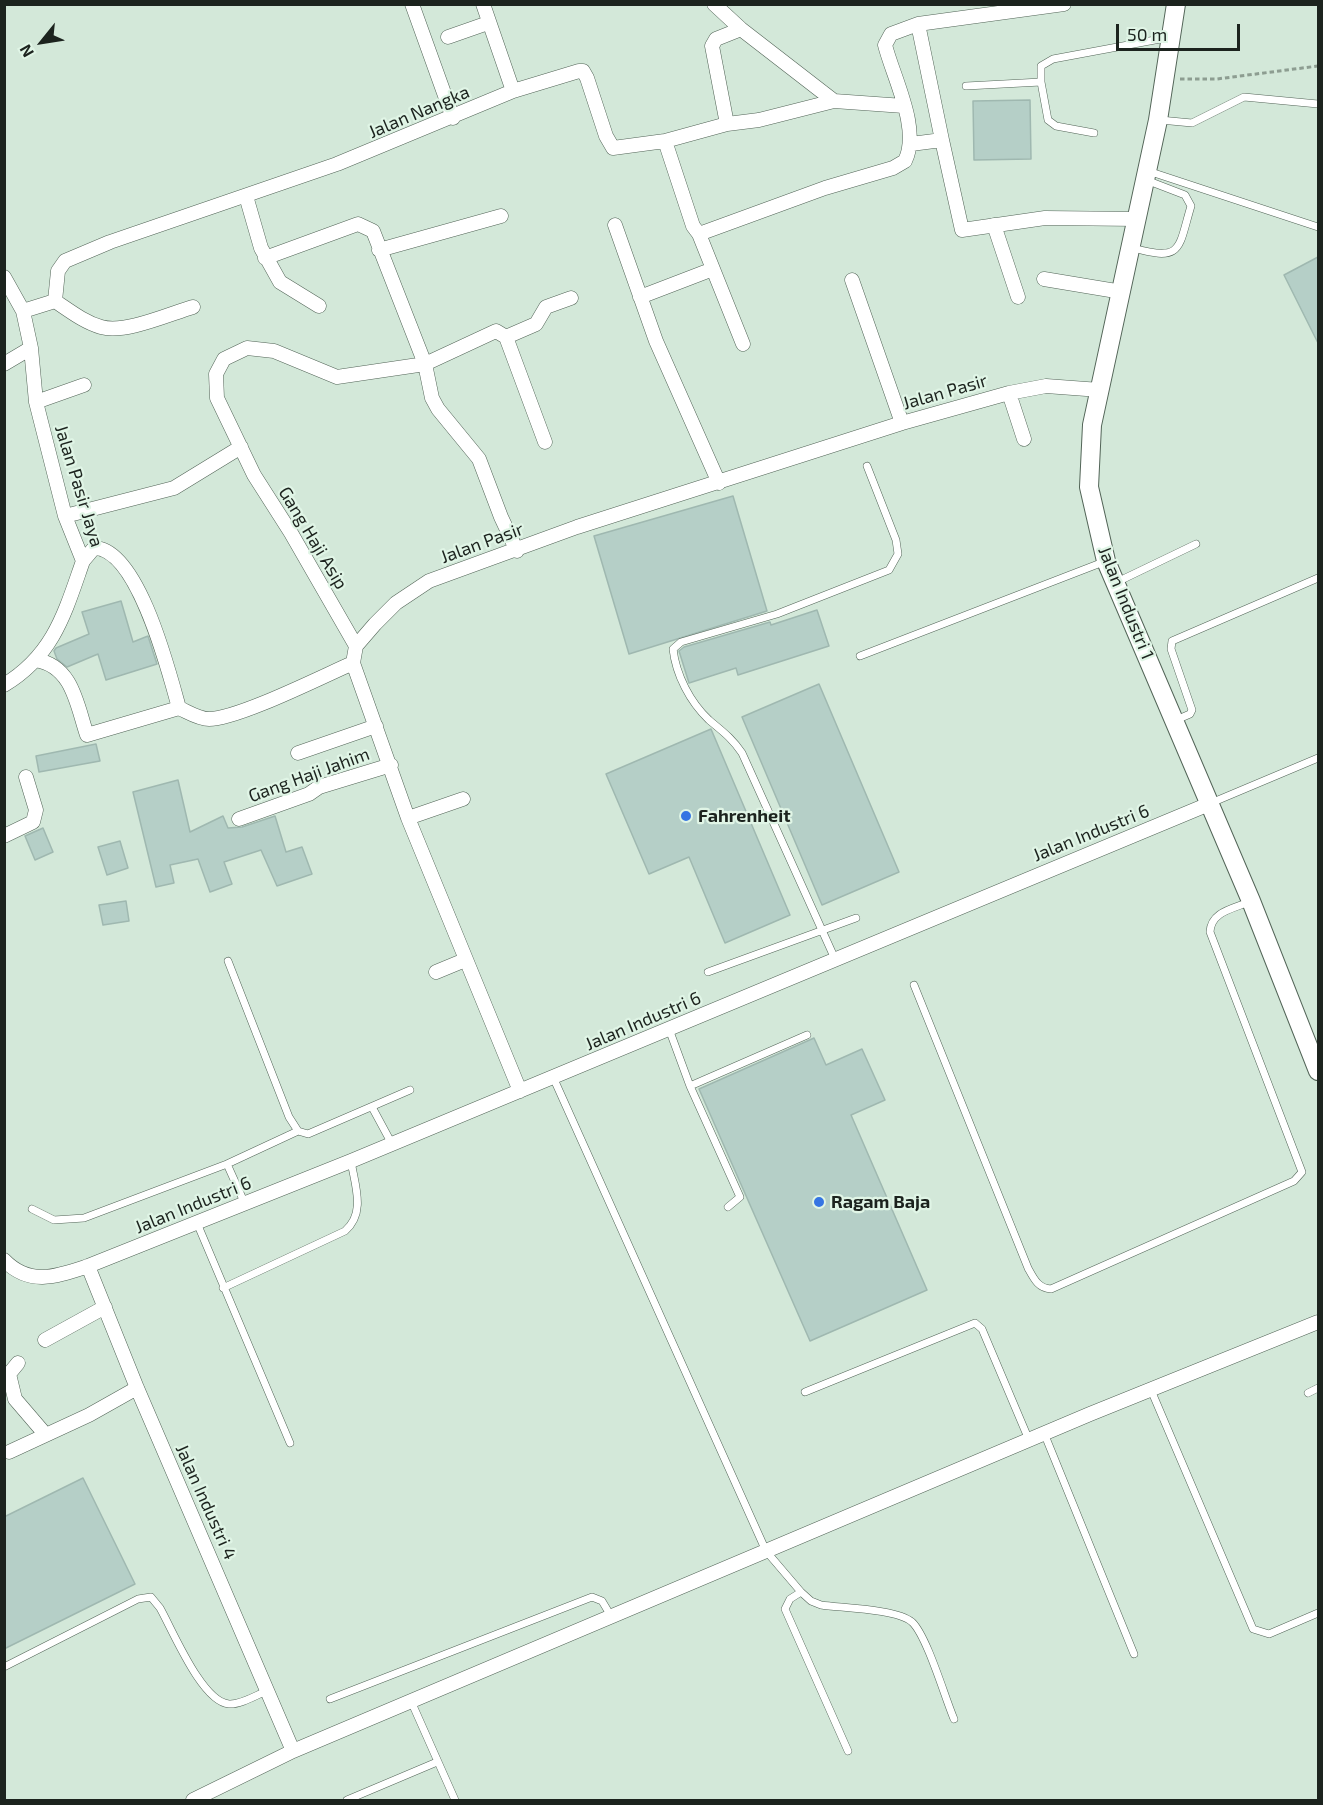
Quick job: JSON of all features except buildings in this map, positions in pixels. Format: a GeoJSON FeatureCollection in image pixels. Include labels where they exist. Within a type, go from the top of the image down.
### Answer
{"type":"FeatureCollection","features":[{"type":"Feature","properties":{"kind":"street"},"geometry":{"type":"LineString","coordinates":[[412,4],[453,118]]}},
{"type":"Feature","properties":{"kind":"street"},"geometry":{"type":"LineString","coordinates":[[483,4],[513,91]]}},
{"type":"Feature","properties":{"kind":"street"},"geometry":{"type":"LineString","coordinates":[[714,4],[741,29],[834,101]]}},
{"type":"Feature","properties":{"kind":"street"},"geometry":{"type":"LineString","coordinates":[[699,234],[825,188],[892,168],[905,161],[911,144],[904,105],[885,45],[891,34],[918,24],[1064,4]]}},
{"type":"Feature","properties":{"kind":"street","name":"Jalan Industri 1"},"geometry":{"type":"LineString","coordinates":[[1176,4],[1158,120],[1092,425],[1089,487],[1106,561],[1251,901],[1318,1071]]}},
{"type":"Feature","properties":{"kind":"street"},"geometry":{"type":"LineString","coordinates":[[448,37],[488,23]]}},
{"type":"Feature","properties":{"kind":"street"},"geometry":{"type":"LineString","coordinates":[[918,24],[962,230],[1044,218],[1138,219]]}},
{"type":"Feature","properties":{"kind":"street"},"geometry":{"type":"LineString","coordinates":[[727,124],[712,46],[716,39],[741,29]]}},
{"type":"Feature","properties":{"kind":"street","name":"Jalan Nangka"},"geometry":{"type":"LineString","coordinates":[[55,301],[58,271],[65,261],[110,242],[337,164],[453,118],[513,91],[583,71],[613,148],[664,141]]}},
{"type":"Feature","properties":{"kind":"street"},"geometry":{"type":"LineString","coordinates":[[743,344],[699,234],[693,226],[664,141],[727,124],[759,120],[834,101],[904,105]]}},
{"type":"Feature","properties":{"kind":"street"},"geometry":{"type":"LineString","coordinates":[[911,144],[942,140]]}},
{"type":"Feature","properties":{"kind":"street"},"geometry":{"type":"LineString","coordinates":[[246,196],[266,258],[280,282],[319,306]]}},
{"type":"Feature","properties":{"kind":"street"},"geometry":{"type":"LineString","coordinates":[[380,249],[501,216]]}},
{"type":"Feature","properties":{"kind":"street"},"geometry":{"type":"LineString","coordinates":[[266,258],[358,224],[373,231],[425,364],[432,398],[438,410],[479,459],[517,550]]}},
{"type":"Feature","properties":{"kind":"street"},"geometry":{"type":"LineString","coordinates":[[615,225],[656,341],[719,483]]}},
{"type":"Feature","properties":{"kind":"street"},"geometry":{"type":"LineString","coordinates":[[994,225],[1018,297]]}},
{"type":"Feature","properties":{"kind":"street"},"geometry":{"type":"LineString","coordinates":[[640,297],[713,269]]}},
{"type":"Feature","properties":{"kind":"street","name":"Jalan Pasir Jaya"},"geometry":{"type":"LineString","coordinates":[[4,277],[23,311],[31,348],[36,402],[65,516],[82,561],[63,618],[27,671],[4,685]]}},
{"type":"Feature","properties":{"kind":"street"},"geometry":{"type":"LineString","coordinates":[[1044,279],[1122,292]]}},
{"type":"Feature","properties":{"kind":"street"},"geometry":{"type":"LineString","coordinates":[[852,280],[902,423]]}},
{"type":"Feature","properties":{"kind":"street"},"geometry":{"type":"LineString","coordinates":[[546,442],[506,337],[536,324],[546,307],[571,297]]}},
{"type":"Feature","properties":{"kind":"street"},"geometry":{"type":"LineString","coordinates":[[23,311],[55,301],[86,322],[103,328],[122,328],[193,307]]}},
{"type":"Feature","properties":{"kind":"street","name":"Gang Haji Asip"},"geometry":{"type":"LineString","coordinates":[[356,646],[291,533],[254,475],[217,398],[216,374],[224,359],[247,348],[274,351],[337,377],[425,364],[496,331],[506,337]]}},
{"type":"Feature","properties":{"kind":"street"},"geometry":{"type":"LineString","coordinates":[[4,364],[31,348]]}},
{"type":"Feature","properties":{"kind":"street"},"geometry":{"type":"LineString","coordinates":[[36,402],[84,385]]}},
{"type":"Feature","properties":{"kind":"street","name":"Jalan Pasir"},"geometry":{"type":"LineString","coordinates":[[356,646],[396,603],[429,581],[577,527],[902,423],[1009,393],[1046,386],[1100,390]]}},
{"type":"Feature","properties":{"kind":"street"},"geometry":{"type":"LineString","coordinates":[[1009,393],[1024,439]]}},
{"type":"Feature","properties":{"kind":"street"},"geometry":{"type":"LineString","coordinates":[[65,516],[174,488],[241,447]]}},
{"type":"Feature","properties":{"kind":"street"},"geometry":{"type":"LineString","coordinates":[[82,561],[94,548],[106,548],[135,583],[161,642],[179,708]]}},
{"type":"Feature","properties":{"kind":"street"},"geometry":{"type":"LineString","coordinates":[[356,646],[353,663],[408,818],[520,1091]]}},
{"type":"Feature","properties":{"kind":"street"},"geometry":{"type":"LineString","coordinates":[[36,660],[55,666],[69,682],[80,706],[87,735],[179,708],[211,719],[246,709],[353,663]]}},
{"type":"Feature","properties":{"kind":"street"},"geometry":{"type":"LineString","coordinates":[[298,753],[376,726]]}},
{"type":"Feature","properties":{"kind":"street","name":"Gang Haji Jahim"},"geometry":{"type":"LineString","coordinates":[[239,819],[309,794],[320,787],[391,765]]}},
{"type":"Feature","properties":{"kind":"street"},"geometry":{"type":"LineString","coordinates":[[4,836],[33,822],[36,810],[26,777]]}},
{"type":"Feature","properties":{"kind":"street"},"geometry":{"type":"LineString","coordinates":[[408,818],[463,799]]}},
{"type":"Feature","properties":{"kind":"street","name":"Jalan Industri 6"},"geometry":{"type":"LineString","coordinates":[[88,1266],[393,1144],[1209,804]]}},
{"type":"Feature","properties":{"kind":"street"},"geometry":{"type":"LineString","coordinates":[[436,972],[465,960]]}},
{"type":"Feature","properties":{"kind":"street"},"geometry":{"type":"LineString","coordinates":[[7,1266],[31,1277],[50,1278],[88,1266]]}},
{"type":"Feature","properties":{"kind":"street","name":"Jalan Industri 4"},"geometry":{"type":"LineString","coordinates":[[88,1266],[137,1388],[269,1690],[293,1751]]}},
{"type":"Feature","properties":{"kind":"street"},"geometry":{"type":"LineString","coordinates":[[45,1340],[105,1307]]}},
{"type":"Feature","properties":{"kind":"street"},"geometry":{"type":"LineString","coordinates":[[193,1800],[212,1796],[293,1751],[1044,1433],[1318,1322]]}},
{"type":"Feature","properties":{"kind":"street"},"geometry":{"type":"LineString","coordinates":[[18,1363],[9,1374],[15,1399],[45,1434]]}},
{"type":"Feature","properties":{"kind":"street"},"geometry":{"type":"LineString","coordinates":[[9,1452],[137,1388]]}},
{"type":"Feature","properties":{"kind":"lane"},"geometry":{"type":"LineString","coordinates":[[1094,133],[1056,126],[1048,120],[1041,82],[1041,66],[1053,59],[1172,37]]}},
{"type":"Feature","properties":{"kind":"lane"},"geometry":{"type":"LineString","coordinates":[[966,86],[1041,82]]}},
{"type":"Feature","properties":{"kind":"lane"},"geometry":{"type":"LineString","coordinates":[[1158,120],[1192,123],[1244,97],[1318,104]]}},
{"type":"Feature","properties":{"kind":"lane"},"geometry":{"type":"LineString","coordinates":[[1147,175],[1318,227]]}},
{"type":"Feature","properties":{"kind":"lane"},"geometry":{"type":"LineString","coordinates":[[1132,248],[1158,255],[1169,255],[1179,247],[1191,206],[1185,195],[1147,175]]}},
{"type":"Feature","properties":{"kind":"lane"},"geometry":{"type":"LineString","coordinates":[[835,959],[742,753],[732,738],[709,720],[692,699],[680,677],[673,650],[681,642],[777,614],[889,570],[898,554],[896,540],[867,466]]}},
{"type":"Feature","properties":{"kind":"lane"},"geometry":{"type":"LineString","coordinates":[[1115,583],[1196,544]]}},
{"type":"Feature","properties":{"kind":"lane"},"geometry":{"type":"LineString","coordinates":[[860,656],[1106,561]]}},
{"type":"Feature","properties":{"kind":"lane"},"geometry":{"type":"LineString","coordinates":[[1174,720],[1190,714],[1192,710],[1172,649],[1172,641],[1318,578]]}},
{"type":"Feature","properties":{"kind":"lane"},"geometry":{"type":"LineString","coordinates":[[1209,804],[1318,758]]}},
{"type":"Feature","properties":{"kind":"lane"},"geometry":{"type":"LineString","coordinates":[[914,985],[1028,1268],[1043,1288],[1051,1289],[1294,1181],[1302,1172],[1209,932],[1210,922],[1215,917],[1251,901]]}},
{"type":"Feature","properties":{"kind":"lane"},"geometry":{"type":"LineString","coordinates":[[708,972],[856,918]]}},
{"type":"Feature","properties":{"kind":"lane"},"geometry":{"type":"LineString","coordinates":[[228,961],[288,1117],[298,1131],[308,1134],[410,1090]]}},
{"type":"Feature","properties":{"kind":"lane"},"geometry":{"type":"LineString","coordinates":[[669,1029],[690,1086],[740,1197],[728,1207]]}},
{"type":"Feature","properties":{"kind":"lane"},"geometry":{"type":"LineString","coordinates":[[690,1086],[807,1035]]}},
{"type":"Feature","properties":{"kind":"lane"},"geometry":{"type":"LineString","coordinates":[[554,1077],[766,1551],[811,1601],[821,1605],[897,1615],[911,1622],[921,1637],[954,1719]]}},
{"type":"Feature","properties":{"kind":"lane"},"geometry":{"type":"LineString","coordinates":[[372,1107],[393,1144]]}},
{"type":"Feature","properties":{"kind":"lane"},"geometry":{"type":"LineString","coordinates":[[32,1209],[54,1220],[84,1218],[227,1164],[298,1131]]}},
{"type":"Feature","properties":{"kind":"lane"},"geometry":{"type":"LineString","coordinates":[[223,1288],[345,1231],[355,1223],[358,1209],[351,1161]]}},
{"type":"Feature","properties":{"kind":"lane"},"geometry":{"type":"LineString","coordinates":[[227,1164],[245,1203]]}},
{"type":"Feature","properties":{"kind":"lane"},"geometry":{"type":"LineString","coordinates":[[197,1223],[290,1443]]}},
{"type":"Feature","properties":{"kind":"lane"},"geometry":{"type":"LineString","coordinates":[[805,1392],[975,1323],[982,1329],[1029,1440]]}},
{"type":"Feature","properties":{"kind":"lane"},"geometry":{"type":"LineString","coordinates":[[1308,1393],[1318,1388]]}},
{"type":"Feature","properties":{"kind":"lane"},"geometry":{"type":"LineString","coordinates":[[1151,1390],[1253,1629],[1269,1634],[1318,1613]]}},
{"type":"Feature","properties":{"kind":"lane"},"geometry":{"type":"LineString","coordinates":[[1044,1433],[1134,1654]]}},
{"type":"Feature","properties":{"kind":"lane"},"geometry":{"type":"LineString","coordinates":[[801,1592],[790,1599],[785,1609],[848,1751]]}},
{"type":"Feature","properties":{"kind":"lane"},"geometry":{"type":"LineString","coordinates":[[4,1667],[138,1599],[151,1597],[160,1608],[206,1691],[219,1702],[231,1704],[269,1690]]}},
{"type":"Feature","properties":{"kind":"lane"},"geometry":{"type":"LineString","coordinates":[[330,1699],[592,1597],[602,1601],[611,1616]]}},
{"type":"Feature","properties":{"kind":"lane"},"geometry":{"type":"LineString","coordinates":[[411,1701],[455,1800]]}},
{"type":"Feature","properties":{"kind":"lane"},"geometry":{"type":"LineString","coordinates":[[347,1800],[437,1762]]}},
{"type":"Feature","properties":{"kind":"path"},"geometry":{"type":"LineString","coordinates":[[1166,79],[1217,79],[1318,66]]}},
{"type":"Feature","properties":{"kind":"place","name":"Fahrenheit"},"geometry":{"type":"Point","coordinates":[686,816]}},
{"type":"Feature","properties":{"kind":"place","name":"Ragam Baja"},"geometry":{"type":"Point","coordinates":[819,1202]}}]}
